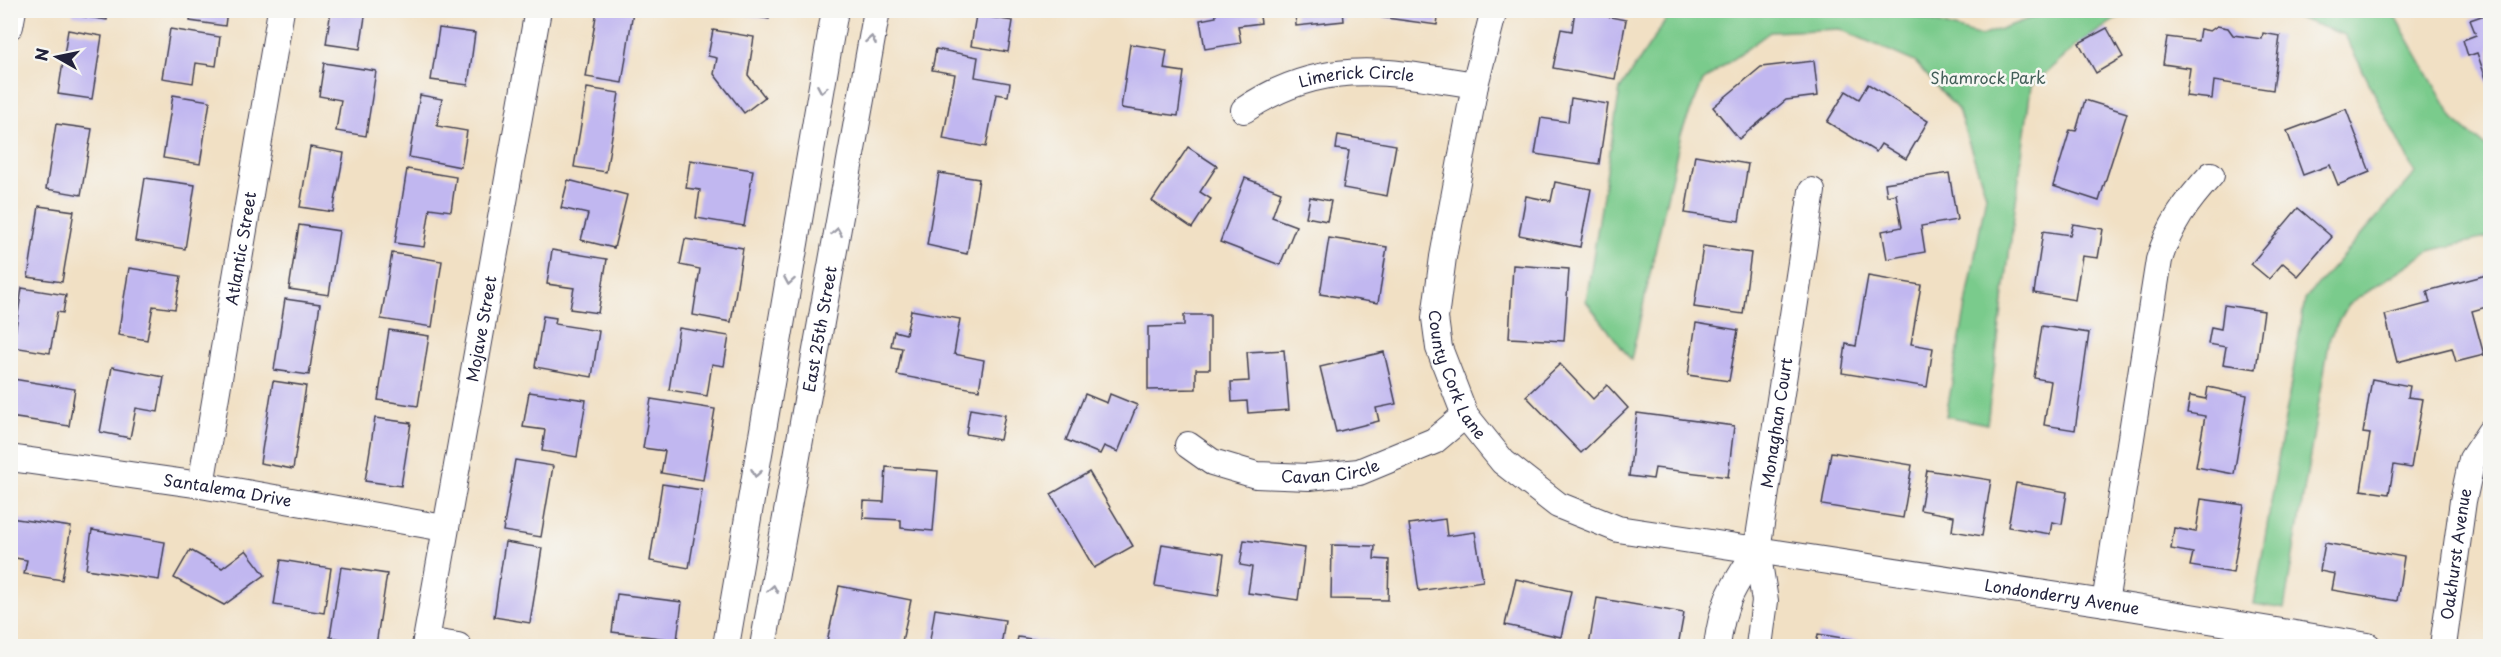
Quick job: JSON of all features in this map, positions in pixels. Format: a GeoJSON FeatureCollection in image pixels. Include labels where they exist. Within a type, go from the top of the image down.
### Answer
{"type":"FeatureCollection","features":[{"type":"Feature","properties":{"kind":"street"},"geometry":{"type":"LineString","coordinates":[[10,26],[13,10]]}},
{"type":"Feature","properties":{"kind":"street","name":"Atlantic Street"},"geometry":{"type":"LineString","coordinates":[[201,485],[281,10]]}},
{"type":"Feature","properties":{"kind":"street","name":"Mojave Street"},"geometry":{"type":"LineString","coordinates":[[425,644],[538,10]]}},
{"type":"Feature","properties":{"kind":"street"},"geometry":{"type":"LineString","coordinates":[[726,646],[836,10]]}},
{"type":"Feature","properties":{"kind":"street","name":"East 25th Street"},"geometry":{"type":"LineString","coordinates":[[763,646],[877,10]]}},
{"type":"Feature","properties":{"kind":"street","name":"County Cork Lane"},"geometry":{"type":"LineString","coordinates":[[1494,10],[1475,85],[1443,257],[1435,318],[1439,348],[1465,415],[1503,462],[1558,504],[1618,529],[1757,550]]}},
{"type":"Feature","properties":{"kind":"street","name":"Limerick Circle"},"geometry":{"type":"LineString","coordinates":[[1244,110],[1268,94],[1323,74],[1398,72],[1475,85]]}},
{"type":"Feature","properties":{"kind":"street"},"geometry":{"type":"LineString","coordinates":[[2105,603],[2159,260],[2168,232],[2189,198],[2211,175]]}},
{"type":"Feature","properties":{"kind":"street","name":"Monaghan Court"},"geometry":{"type":"LineString","coordinates":[[1717,646],[1721,616],[1727,596],[1757,550],[1812,191]]}},
{"type":"Feature","properties":{"kind":"street","name":"Cavan Circle"},"geometry":{"type":"LineString","coordinates":[[1188,445],[1212,462],[1256,475],[1309,477],[1359,472],[1434,441],[1465,415]]}},
{"type":"Feature","properties":{"kind":"street","name":"Oakhurst Avenue"},"geometry":{"type":"LineString","coordinates":[[2443,646],[2463,501],[2472,459],[2490,432]]}},
{"type":"Feature","properties":{"kind":"street","name":"Santalema Drive"},"geometry":{"type":"LineString","coordinates":[[10,458],[201,485],[444,528]]}},
{"type":"Feature","properties":{"kind":"street"},"geometry":{"type":"LineString","coordinates":[[1757,550],[1765,601],[1759,646]]}},
{"type":"Feature","properties":{"kind":"street","name":"Londonderry Avenue"},"geometry":{"type":"LineString","coordinates":[[1757,550],[2368,646]]}},
{"type":"Feature","properties":{"kind":"street"},"geometry":{"type":"LineString","coordinates":[[425,644],[458,646]]}},
{"type":"Feature","properties":{"kind":"green space","name":"Shamrock Park"},"geometry":{"type":"Polygon","coordinates":[[[1672,11],[1898,11],[1981,36],[2051,11],[2128,11],[2077,45],[2031,86],[1987,424],[1946,416],[1986,195],[1958,110],[1915,62],[1840,29],[1770,32],[1703,81],[1681,134],[1631,360],[1586,301],[1620,89],[1672,11]]]}},
{"type":"Feature","properties":{"kind":"green space"},"geometry":{"type":"Polygon","coordinates":[[[2278,11],[2392,11],[2454,120],[2490,150],[2490,237],[2429,251],[2349,304],[2330,337],[2284,609],[2254,604],[2305,299],[2415,174],[2345,35],[2278,11]]]}},
{"type":"Feature","properties":{"kind":"building"},"geometry":{"type":"Polygon","coordinates":[[[73,10],[108,10],[107,20],[73,15],[73,10]]]}},
{"type":"Feature","properties":{"kind":"building"},"geometry":{"type":"Polygon","coordinates":[[[191,10],[227,10],[225,26],[190,21],[191,10]]]}},
{"type":"Feature","properties":{"kind":"building"},"geometry":{"type":"Polygon","coordinates":[[[331,10],[366,10],[360,49],[326,44],[331,10]]]}},
{"type":"Feature","properties":{"kind":"building"},"geometry":{"type":"Polygon","coordinates":[[[440,10],[476,10],[475,17],[440,10]]]}},
{"type":"Feature","properties":{"kind":"building"},"geometry":{"type":"Polygon","coordinates":[[[597,10],[633,11],[622,83],[586,77],[597,10]]]}},
{"type":"Feature","properties":{"kind":"building"},"geometry":{"type":"Polygon","coordinates":[[[734,10],[770,10],[769,19],[734,13],[734,10]]]}},
{"type":"Feature","properties":{"kind":"building"},"geometry":{"type":"Polygon","coordinates":[[[1215,10],[1259,10],[1261,23],[1238,26],[1241,43],[1205,49],[1200,20],[1216,17],[1215,10]]]}},
{"type":"Feature","properties":{"kind":"building"},"geometry":{"type":"Polygon","coordinates":[[[1295,10],[1343,10],[1344,21],[1296,26],[1295,10]]]}},
{"type":"Feature","properties":{"kind":"building"},"geometry":{"type":"Polygon","coordinates":[[[1365,10],[1439,10],[1437,25],[1365,15],[1365,10]]]}},
{"type":"Feature","properties":{"kind":"building"},"geometry":{"type":"Polygon","coordinates":[[[1575,10],[1626,20],[1615,79],[1553,68],[1561,29],[1572,31],[1575,10]]]}},
{"type":"Feature","properties":{"kind":"building"},"geometry":{"type":"Polygon","coordinates":[[[2490,13],[2490,90],[2477,53],[2468,56],[2463,40],[2476,35],[2470,20],[2490,13]]]}},
{"type":"Feature","properties":{"kind":"building"},"geometry":{"type":"Polygon","coordinates":[[[976,15],[1013,21],[1008,52],[971,46],[976,15]]]}},
{"type":"Feature","properties":{"kind":"building"},"geometry":{"type":"Polygon","coordinates":[[[2217,26],[2228,28],[2233,35],[2262,39],[2263,33],[2280,36],[2273,90],[2214,81],[2212,99],[2186,96],[2190,68],[2163,64],[2167,37],[2198,41],[2200,29],[2210,31],[2217,26]]]}},
{"type":"Feature","properties":{"kind":"building"},"geometry":{"type":"Polygon","coordinates":[[[439,28],[475,33],[468,85],[431,80],[439,28]]]}},
{"type":"Feature","properties":{"kind":"building"},"geometry":{"type":"Polygon","coordinates":[[[2107,28],[2123,57],[2096,73],[2079,43],[2107,28]]]}},
{"type":"Feature","properties":{"kind":"building"},"geometry":{"type":"Polygon","coordinates":[[[170,29],[220,37],[216,66],[196,63],[193,83],[162,78],[170,29]]]}},
{"type":"Feature","properties":{"kind":"building"},"geometry":{"type":"Polygon","coordinates":[[[68,30],[102,36],[92,99],[58,94],[68,30]]]}},
{"type":"Feature","properties":{"kind":"building"},"geometry":{"type":"Polygon","coordinates":[[[713,30],[754,37],[748,75],[765,97],[744,113],[714,74],[717,58],[708,56],[713,30]]]}},
{"type":"Feature","properties":{"kind":"building"},"geometry":{"type":"Polygon","coordinates":[[[1130,44],[1167,50],[1164,69],[1184,72],[1178,116],[1121,108],[1130,44]]]}},
{"type":"Feature","properties":{"kind":"building"},"geometry":{"type":"Polygon","coordinates":[[[936,49],[978,57],[975,77],[1010,83],[1008,96],[996,94],[986,147],[943,139],[955,74],[932,70],[936,49]]]}},
{"type":"Feature","properties":{"kind":"building"},"geometry":{"type":"Polygon","coordinates":[[[1814,61],[1818,96],[1786,100],[1739,139],[1713,107],[1761,67],[1814,61]]]}},
{"type":"Feature","properties":{"kind":"building"},"geometry":{"type":"Polygon","coordinates":[[[324,63],[376,71],[366,136],[336,131],[341,100],[319,96],[324,63]]]}},
{"type":"Feature","properties":{"kind":"building"},"geometry":{"type":"Polygon","coordinates":[[[1868,84],[1928,121],[1906,159],[1881,144],[1876,152],[1827,122],[1846,91],[1859,99],[1868,84]]]}},
{"type":"Feature","properties":{"kind":"building"},"geometry":{"type":"Polygon","coordinates":[[[587,88],[619,93],[606,172],[574,167],[587,88]]]}},
{"type":"Feature","properties":{"kind":"building"},"geometry":{"type":"Polygon","coordinates":[[[173,95],[210,101],[200,164],[163,158],[173,95]]]}},
{"type":"Feature","properties":{"kind":"building"},"geometry":{"type":"Polygon","coordinates":[[[420,95],[442,99],[437,126],[467,131],[461,167],[409,157],[420,95]]]}},
{"type":"Feature","properties":{"kind":"building"},"geometry":{"type":"Polygon","coordinates":[[[1571,98],[1608,104],[1599,164],[1535,154],[1541,118],[1568,122],[1571,98]]]}},
{"type":"Feature","properties":{"kind":"building"},"geometry":{"type":"Polygon","coordinates":[[[2085,100],[2127,113],[2099,201],[2053,186],[2070,130],[2076,131],[2085,100]]]}},
{"type":"Feature","properties":{"kind":"building"},"geometry":{"type":"Polygon","coordinates":[[[2346,109],[2370,172],[2338,185],[2330,165],[2303,175],[2287,131],[2346,109]]]}},
{"type":"Feature","properties":{"kind":"building"},"geometry":{"type":"Polygon","coordinates":[[[56,124],[92,129],[81,195],[46,189],[56,124]]]}},
{"type":"Feature","properties":{"kind":"building"},"geometry":{"type":"Polygon","coordinates":[[[1338,135],[1396,145],[1387,196],[1343,188],[1349,151],[1336,149],[1338,135]]]}},
{"type":"Feature","properties":{"kind":"building"},"geometry":{"type":"Polygon","coordinates":[[[310,147],[344,153],[333,212],[300,207],[310,147]]]}},
{"type":"Feature","properties":{"kind":"building"},"geometry":{"type":"Polygon","coordinates":[[[1188,147],[1217,166],[1200,192],[1211,199],[1192,228],[1152,201],[1188,147]]]}},
{"type":"Feature","properties":{"kind":"building"},"geometry":{"type":"Polygon","coordinates":[[[1695,155],[1748,164],[1739,221],[1685,213],[1695,155]]]}},
{"type":"Feature","properties":{"kind":"building"},"geometry":{"type":"Polygon","coordinates":[[[690,160],[753,170],[744,226],[696,218],[700,190],[686,188],[690,160]]]}},
{"type":"Feature","properties":{"kind":"building"},"geometry":{"type":"Polygon","coordinates":[[[407,169],[456,177],[451,211],[430,208],[424,247],[395,243],[407,169]]]}},
{"type":"Feature","properties":{"kind":"building"},"geometry":{"type":"Polygon","coordinates":[[[939,173],[979,179],[967,254],[927,245],[939,173]]]}},
{"type":"Feature","properties":{"kind":"building"},"geometry":{"type":"Polygon","coordinates":[[[1949,173],[1957,220],[1921,226],[1925,252],[1887,259],[1882,231],[1902,227],[1896,194],[1887,196],[1885,183],[1949,173]]]}},
{"type":"Feature","properties":{"kind":"building"},"geometry":{"type":"Polygon","coordinates":[[[145,178],[195,185],[185,249],[135,241],[145,178]]]}},
{"type":"Feature","properties":{"kind":"building"},"geometry":{"type":"Polygon","coordinates":[[[1245,178],[1281,192],[1272,217],[1296,226],[1280,265],[1220,242],[1245,178]]]}},
{"type":"Feature","properties":{"kind":"building"},"geometry":{"type":"Polygon","coordinates":[[[568,180],[627,195],[614,248],[581,240],[588,214],[561,208],[568,180]]]}},
{"type":"Feature","properties":{"kind":"building"},"geometry":{"type":"Polygon","coordinates":[[[1555,182],[1591,189],[1580,247],[1519,235],[1526,196],[1551,201],[1555,182]]]}},
{"type":"Feature","properties":{"kind":"building"},"geometry":{"type":"Polygon","coordinates":[[[1310,197],[1331,201],[1327,221],[1306,217],[1310,197]]]}},
{"type":"Feature","properties":{"kind":"building"},"geometry":{"type":"Polygon","coordinates":[[[39,206],[74,211],[62,282],[28,277],[39,206]]]}},
{"type":"Feature","properties":{"kind":"building"},"geometry":{"type":"Polygon","coordinates":[[[2298,208],[2332,237],[2298,276],[2283,263],[2269,279],[2251,264],[2298,208]]]}},
{"type":"Feature","properties":{"kind":"building"},"geometry":{"type":"Polygon","coordinates":[[[2073,224],[2103,229],[2098,258],[2082,256],[2075,300],[2034,293],[2043,231],[2070,235],[2073,224]]]}},
{"type":"Feature","properties":{"kind":"building"},"geometry":{"type":"Polygon","coordinates":[[[299,225],[339,231],[329,295],[289,289],[299,225]]]}},
{"type":"Feature","properties":{"kind":"building"},"geometry":{"type":"Polygon","coordinates":[[[1329,238],[1387,247],[1378,303],[1320,294],[1329,238]]]}},
{"type":"Feature","properties":{"kind":"building"},"geometry":{"type":"Polygon","coordinates":[[[685,239],[743,248],[731,322],[693,315],[700,269],[680,265],[685,239]]]}},
{"type":"Feature","properties":{"kind":"building"},"geometry":{"type":"Polygon","coordinates":[[[1703,246],[1751,253],[1743,314],[1694,307],[1703,246]]]}},
{"type":"Feature","properties":{"kind":"building"},"geometry":{"type":"Polygon","coordinates":[[[552,250],[607,259],[598,313],[570,309],[574,288],[547,284],[552,250]]]}},
{"type":"Feature","properties":{"kind":"building"},"geometry":{"type":"Polygon","coordinates":[[[392,253],[442,261],[432,327],[381,319],[392,253]]]}},
{"type":"Feature","properties":{"kind":"building"},"geometry":{"type":"Polygon","coordinates":[[[1513,265],[1569,269],[1564,341],[1509,338],[1513,265]]]}},
{"type":"Feature","properties":{"kind":"building"},"geometry":{"type":"Polygon","coordinates":[[[129,268],[181,276],[175,309],[153,306],[147,340],[118,335],[129,268]]]}},
{"type":"Feature","properties":{"kind":"building"},"geometry":{"type":"Polygon","coordinates":[[[2490,274],[2490,306],[2472,311],[2484,355],[2456,362],[2452,348],[2397,362],[2385,315],[2430,303],[2427,291],[2490,274]]]}},
{"type":"Feature","properties":{"kind":"building"},"geometry":{"type":"Polygon","coordinates":[[[1868,276],[1921,285],[1911,344],[1933,348],[1927,387],[1842,373],[1846,344],[1856,346],[1868,276]]]}},
{"type":"Feature","properties":{"kind":"building"},"geometry":{"type":"Polygon","coordinates":[[[22,288],[66,295],[63,313],[57,312],[50,353],[13,347],[22,288]]]}},
{"type":"Feature","properties":{"kind":"building"},"geometry":{"type":"Polygon","coordinates":[[[285,299],[320,304],[309,375],[274,370],[285,299]]]}},
{"type":"Feature","properties":{"kind":"building"},"geometry":{"type":"Polygon","coordinates":[[[2224,305],[2264,311],[2256,369],[2223,364],[2226,347],[2208,344],[2211,327],[2221,329],[2224,305]]]}},
{"type":"Feature","properties":{"kind":"building"},"geometry":{"type":"Polygon","coordinates":[[[911,310],[960,319],[954,354],[984,360],[979,390],[897,375],[902,348],[891,346],[894,331],[906,334],[911,310]]]}},
{"type":"Feature","properties":{"kind":"building"},"geometry":{"type":"Polygon","coordinates":[[[1184,315],[1210,315],[1210,369],[1196,369],[1196,389],[1148,390],[1148,327],[1184,326],[1184,315]]]}},
{"type":"Feature","properties":{"kind":"building"},"geometry":{"type":"Polygon","coordinates":[[[543,316],[556,318],[555,324],[599,331],[592,377],[535,367],[543,316]]]}},
{"type":"Feature","properties":{"kind":"building"},"geometry":{"type":"Polygon","coordinates":[[[1696,323],[1738,330],[1729,381],[1688,375],[1696,323]]]}},
{"type":"Feature","properties":{"kind":"building"},"geometry":{"type":"Polygon","coordinates":[[[2042,326],[2089,333],[2075,430],[2044,425],[2051,381],[2034,378],[2042,326]]]}},
{"type":"Feature","properties":{"kind":"building"},"geometry":{"type":"Polygon","coordinates":[[[679,328],[729,336],[724,366],[712,364],[707,396],[669,390],[679,328]]]}},
{"type":"Feature","properties":{"kind":"building"},"geometry":{"type":"Polygon","coordinates":[[[389,330],[429,336],[418,406],[378,400],[389,330]]]}},
{"type":"Feature","properties":{"kind":"building"},"geometry":{"type":"Polygon","coordinates":[[[1284,350],[1289,410],[1248,413],[1247,401],[1232,402],[1231,382],[1249,381],[1247,352],[1284,350]]]}},
{"type":"Feature","properties":{"kind":"building"},"geometry":{"type":"Polygon","coordinates":[[[1384,352],[1396,404],[1376,408],[1379,421],[1336,432],[1320,367],[1384,352]]]}},
{"type":"Feature","properties":{"kind":"building"},"geometry":{"type":"Polygon","coordinates":[[[1560,364],[1593,399],[1607,385],[1628,408],[1581,453],[1526,396],[1560,364]]]}},
{"type":"Feature","properties":{"kind":"building"},"geometry":{"type":"Polygon","coordinates":[[[112,367],[164,377],[158,412],[136,408],[130,438],[100,432],[112,367]]]}},
{"type":"Feature","properties":{"kind":"building"},"geometry":{"type":"Polygon","coordinates":[[[13,379],[75,389],[69,426],[10,417],[13,379]]]}},
{"type":"Feature","properties":{"kind":"building"},"geometry":{"type":"Polygon","coordinates":[[[2372,379],[2410,386],[2408,397],[2423,399],[2411,468],[2394,465],[2389,494],[2361,490],[2370,434],[2363,433],[2372,379]]]}},
{"type":"Feature","properties":{"kind":"building"},"geometry":{"type":"Polygon","coordinates":[[[273,381],[306,386],[293,469],[260,463],[273,381]]]}},
{"type":"Feature","properties":{"kind":"building"},"geometry":{"type":"Polygon","coordinates":[[[2208,387],[2247,395],[2234,474],[2196,467],[2205,416],[2187,413],[2190,396],[2206,399],[2208,387]]]}},
{"type":"Feature","properties":{"kind":"building"},"geometry":{"type":"Polygon","coordinates":[[[529,392],[586,400],[577,457],[542,451],[545,430],[523,427],[529,392]]]}},
{"type":"Feature","properties":{"kind":"building"},"geometry":{"type":"Polygon","coordinates":[[[1085,394],[1107,403],[1110,394],[1137,405],[1118,452],[1104,446],[1100,454],[1066,440],[1085,394]]]}},
{"type":"Feature","properties":{"kind":"building"},"geometry":{"type":"Polygon","coordinates":[[[651,399],[715,409],[703,480],[661,473],[665,451],[643,448],[651,399]]]}},
{"type":"Feature","properties":{"kind":"building"},"geometry":{"type":"Polygon","coordinates":[[[970,409],[1005,415],[1000,440],[966,434],[970,409]]]}},
{"type":"Feature","properties":{"kind":"building"},"geometry":{"type":"Polygon","coordinates":[[[1637,413],[1734,426],[1728,477],[1655,468],[1653,479],[1629,476],[1637,413]]]}},
{"type":"Feature","properties":{"kind":"building"},"geometry":{"type":"Polygon","coordinates":[[[375,418],[411,423],[401,486],[365,481],[375,418]]]}},
{"type":"Feature","properties":{"kind":"building"},"geometry":{"type":"Polygon","coordinates":[[[1831,452],[1912,465],[1903,518],[1822,505],[1831,452]]]}},
{"type":"Feature","properties":{"kind":"building"},"geometry":{"type":"Polygon","coordinates":[[[515,460],[553,466],[541,537],[503,531],[515,460]]]}},
{"type":"Feature","properties":{"kind":"building"},"geometry":{"type":"Polygon","coordinates":[[[886,467],[938,471],[933,531],[901,528],[901,520],[863,518],[864,501],[884,502],[886,467]]]}},
{"type":"Feature","properties":{"kind":"building"},"geometry":{"type":"Polygon","coordinates":[[[1927,470],[1991,480],[1982,536],[1952,531],[1954,516],[1920,510],[1927,470]]]}},
{"type":"Feature","properties":{"kind":"building"},"geometry":{"type":"Polygon","coordinates":[[[1089,472],[1133,546],[1094,568],[1051,494],[1089,472]]]}},
{"type":"Feature","properties":{"kind":"building"},"geometry":{"type":"Polygon","coordinates":[[[2016,483],[2067,492],[2062,524],[2052,522],[2050,534],[2008,527],[2016,483]]]}},
{"type":"Feature","properties":{"kind":"building"},"geometry":{"type":"Polygon","coordinates":[[[662,484],[702,490],[689,568],[650,561],[662,484]]]}},
{"type":"Feature","properties":{"kind":"building"},"geometry":{"type":"Polygon","coordinates":[[[2201,499],[2244,505],[2233,573],[2190,566],[2193,553],[2171,549],[2174,528],[2196,532],[2201,499]]]}},
{"type":"Feature","properties":{"kind":"building"},"geometry":{"type":"Polygon","coordinates":[[[10,518],[71,527],[62,580],[24,574],[27,560],[10,557],[10,518]]]}},
{"type":"Feature","properties":{"kind":"building"},"geometry":{"type":"Polygon","coordinates":[[[1445,519],[1447,536],[1475,532],[1483,581],[1419,591],[1409,524],[1445,519]]]}},
{"type":"Feature","properties":{"kind":"building"},"geometry":{"type":"Polygon","coordinates":[[[92,530],[165,542],[159,580],[86,569],[92,530]]]}},
{"type":"Feature","properties":{"kind":"building"},"geometry":{"type":"Polygon","coordinates":[[[1244,540],[1305,548],[1298,600],[1248,593],[1252,567],[1240,565],[1244,540]]]}},
{"type":"Feature","properties":{"kind":"building"},"geometry":{"type":"Polygon","coordinates":[[[505,542],[542,548],[530,623],[494,617],[505,542]]]}},
{"type":"Feature","properties":{"kind":"building"},"geometry":{"type":"Polygon","coordinates":[[[2325,543],[2404,557],[2397,601],[2332,590],[2335,574],[2320,571],[2325,543]]]}},
{"type":"Feature","properties":{"kind":"building"},"geometry":{"type":"Polygon","coordinates":[[[1162,544],[1224,554],[1218,596],[1155,586],[1162,544]]]}},
{"type":"Feature","properties":{"kind":"building"},"geometry":{"type":"Polygon","coordinates":[[[1332,545],[1375,546],[1374,559],[1389,560],[1388,600],[1331,599],[1332,545]]]}},
{"type":"Feature","properties":{"kind":"building"},"geometry":{"type":"Polygon","coordinates":[[[190,550],[222,568],[246,550],[265,575],[224,605],[174,578],[190,550]]]}},
{"type":"Feature","properties":{"kind":"building"},"geometry":{"type":"Polygon","coordinates":[[[281,560],[331,568],[324,613],[274,605],[281,560]]]}},
{"type":"Feature","properties":{"kind":"building"},"geometry":{"type":"Polygon","coordinates":[[[341,567],[387,574],[376,645],[330,637],[341,567]]]}},
{"type":"Feature","properties":{"kind":"building"},"geometry":{"type":"Polygon","coordinates":[[[1516,579],[1571,591],[1561,637],[1505,625],[1516,579]]]}},
{"type":"Feature","properties":{"kind":"building"},"geometry":{"type":"Polygon","coordinates":[[[839,586],[911,600],[901,646],[826,646],[839,586]]]}},
{"type":"Feature","properties":{"kind":"building"},"geometry":{"type":"Polygon","coordinates":[[[617,594],[682,602],[677,640],[612,632],[617,594]]]}},
{"type":"Feature","properties":{"kind":"building"},"geometry":{"type":"Polygon","coordinates":[[[1597,598],[1684,613],[1678,646],[1589,646],[1597,598]]]}},
{"type":"Feature","properties":{"kind":"building"},"geometry":{"type":"Polygon","coordinates":[[[935,609],[1005,620],[1001,646],[929,646],[935,609]]]}},
{"type":"Feature","properties":{"kind":"building"},"geometry":{"type":"Polygon","coordinates":[[[1818,634],[1885,645],[1885,646],[1816,646],[1818,634]]]}},
{"type":"Feature","properties":{"kind":"building"},"geometry":{"type":"Polygon","coordinates":[[[1018,637],[1069,645],[1069,646],[1016,646],[1018,637]]]}}]}
